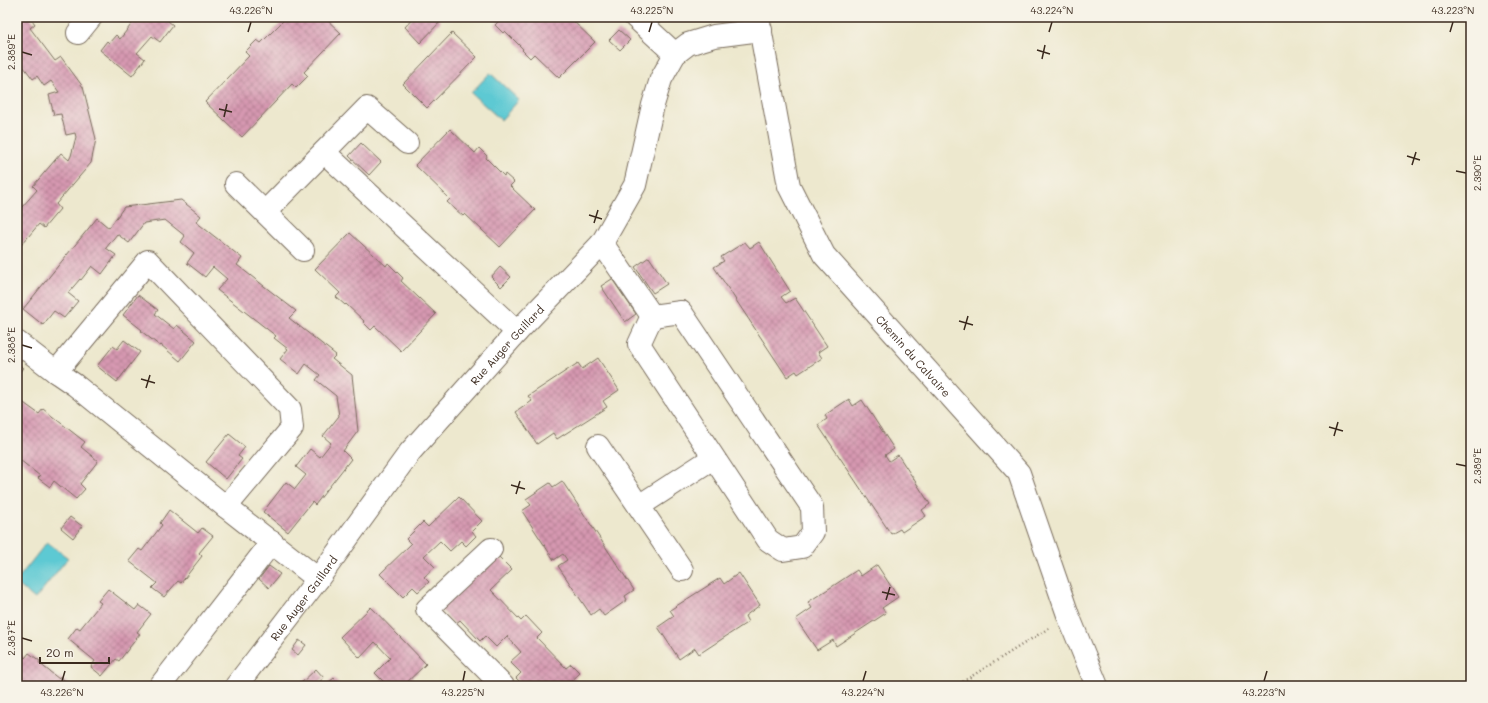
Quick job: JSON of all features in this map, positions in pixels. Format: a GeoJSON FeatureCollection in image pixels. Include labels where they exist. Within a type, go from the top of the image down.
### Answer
{"type":"FeatureCollection","features":[{"type":"Feature","properties":{"kind":"street"},"geometry":{"type":"LineString","coordinates":[[635,17],[675,54]]}},
{"type":"Feature","properties":{"kind":"street","name":"Rue Auger Gaillard"},"geometry":{"type":"LineString","coordinates":[[236,686],[318,579],[410,452],[517,332],[602,243],[635,185],[653,105],[661,79],[675,54],[688,44],[760,23]]}},
{"type":"Feature","properties":{"kind":"street","name":"Chemin du Calvaire"},"geometry":{"type":"LineString","coordinates":[[760,23],[790,186],[824,255],[1019,473],[1068,615],[1097,686]]}},
{"type":"Feature","properties":{"kind":"street"},"geometry":{"type":"LineString","coordinates":[[265,212],[367,108],[407,143]]}},
{"type":"Feature","properties":{"kind":"street"},"geometry":{"type":"LineString","coordinates":[[324,152],[517,332]]}},
{"type":"Feature","properties":{"kind":"street"},"geometry":{"type":"LineString","coordinates":[[236,184],[303,250]]}},
{"type":"Feature","properties":{"kind":"street"},"geometry":{"type":"LineString","coordinates":[[602,243],[652,316]]}},
{"type":"Feature","properties":{"kind":"street"},"geometry":{"type":"LineString","coordinates":[[56,372],[148,261],[290,409],[292,428],[226,507]]}},
{"type":"Feature","properties":{"kind":"street"},"geometry":{"type":"LineString","coordinates":[[681,312],[812,507],[813,532],[802,547],[783,550],[768,540],[712,458],[638,344],[652,316],[681,312]]}},
{"type":"Feature","properties":{"kind":"street"},"geometry":{"type":"LineString","coordinates":[[17,342],[75,385],[318,579]]}},
{"type":"Feature","properties":{"kind":"street"},"geometry":{"type":"LineString","coordinates":[[598,446],[682,570]]}},
{"type":"Feature","properties":{"kind":"street"},"geometry":{"type":"LineString","coordinates":[[639,506],[712,458]]}},
{"type":"Feature","properties":{"kind":"street"},"geometry":{"type":"LineString","coordinates":[[160,686],[272,542]]}},
{"type":"Feature","properties":{"kind":"street"},"geometry":{"type":"LineString","coordinates":[[491,549],[427,609],[502,686]]}},
{"type":"Feature","properties":{"kind":"path"},"geometry":{"type":"LineString","coordinates":[[956,686],[1068,615]]}},
{"type":"Feature","properties":{"kind":"water"},"geometry":{"type":"Polygon","coordinates":[[[490,73],[519,100],[501,120],[471,93],[490,73]]]}},
{"type":"Feature","properties":{"kind":"water"},"geometry":{"type":"Polygon","coordinates":[[[47,542],[68,558],[35,599],[17,584],[17,580],[47,542]]]}},
{"type":"Feature","properties":{"kind":"building"},"geometry":{"type":"Polygon","coordinates":[[[17,17],[30,17],[35,24],[30,28],[55,61],[61,57],[83,87],[96,139],[91,163],[56,204],[60,209],[44,228],[39,224],[17,250],[17,205],[21,208],[37,190],[33,186],[61,153],[69,160],[76,137],[75,133],[66,135],[61,114],[54,115],[49,95],[59,92],[51,81],[44,86],[37,76],[33,79],[17,58],[17,17]]]}},
{"type":"Feature","properties":{"kind":"building"},"geometry":{"type":"Polygon","coordinates":[[[131,17],[163,17],[173,25],[160,42],[152,36],[137,53],[145,59],[132,76],[100,50],[107,41],[109,43],[116,35],[120,39],[134,21],[131,17]]]}},
{"type":"Feature","properties":{"kind":"building"},"geometry":{"type":"Polygon","coordinates":[[[287,17],[324,17],[341,33],[304,72],[308,76],[296,88],[292,84],[242,137],[205,102],[249,56],[245,52],[257,40],[261,43],[287,17]]]}},
{"type":"Feature","properties":{"kind":"building"},"geometry":{"type":"Polygon","coordinates":[[[414,17],[436,17],[441,21],[420,43],[405,27],[414,17]]]}},
{"type":"Feature","properties":{"kind":"building"},"geometry":{"type":"Polygon","coordinates":[[[495,17],[569,17],[595,42],[559,78],[534,54],[530,58],[505,31],[503,33],[495,25],[499,21],[495,17]]]}},
{"type":"Feature","properties":{"kind":"building"},"geometry":{"type":"Polygon","coordinates":[[[619,30],[630,40],[620,50],[609,40],[619,30]]]}},
{"type":"Feature","properties":{"kind":"building"},"geometry":{"type":"Polygon","coordinates":[[[452,33],[477,57],[427,108],[403,84],[452,33]]]}},
{"type":"Feature","properties":{"kind":"building"},"geometry":{"type":"Polygon","coordinates":[[[450,129],[475,153],[479,148],[487,156],[486,158],[504,176],[505,174],[514,182],[510,186],[535,210],[500,247],[465,214],[463,216],[447,202],[450,199],[415,165],[450,129]]]}},
{"type":"Feature","properties":{"kind":"building"},"geometry":{"type":"Polygon","coordinates":[[[361,143],[381,162],[369,175],[349,156],[361,143]]]}},
{"type":"Feature","properties":{"kind":"building"},"geometry":{"type":"Polygon","coordinates":[[[181,200],[201,216],[196,222],[242,258],[237,265],[296,311],[289,318],[336,355],[332,359],[352,375],[358,431],[343,451],[351,459],[315,505],[312,502],[288,532],[263,512],[286,482],[295,489],[306,475],[296,467],[310,449],[320,457],[331,443],[323,436],[339,416],[336,396],[316,380],[320,375],[306,364],[299,374],[280,359],[288,349],[274,338],[276,336],[217,290],[227,279],[213,267],[205,277],[187,263],[194,253],[181,242],[185,236],[165,220],[144,223],[129,243],[117,234],[106,248],[116,255],[102,274],[92,266],[68,293],[78,301],[64,318],[54,311],[43,325],[23,309],[97,218],[109,228],[124,207],[181,200]]]}},
{"type":"Feature","properties":{"kind":"building"},"geometry":{"type":"Polygon","coordinates":[[[350,233],[386,266],[388,263],[403,278],[401,281],[436,314],[401,351],[375,326],[371,330],[346,304],[345,305],[336,297],[340,293],[315,269],[350,233]]]}},
{"type":"Feature","properties":{"kind":"building"},"geometry":{"type":"Polygon","coordinates":[[[745,242],[750,248],[759,242],[790,291],[781,297],[786,303],[795,298],[827,346],[818,352],[822,358],[798,374],[796,371],[787,377],[714,267],[724,261],[721,257],[745,242]]]}},
{"type":"Feature","properties":{"kind":"building"},"geometry":{"type":"Polygon","coordinates":[[[649,257],[667,284],[653,293],[635,267],[649,257]]]}},
{"type":"Feature","properties":{"kind":"building"},"geometry":{"type":"Polygon","coordinates":[[[500,267],[511,277],[501,287],[491,277],[500,267]]]}},
{"type":"Feature","properties":{"kind":"building"},"geometry":{"type":"Polygon","coordinates":[[[612,279],[636,314],[625,322],[601,286],[612,279]]]}},
{"type":"Feature","properties":{"kind":"building"},"geometry":{"type":"Polygon","coordinates":[[[138,295],[158,310],[155,314],[174,329],[177,325],[196,341],[180,361],[123,315],[138,295]]]}},
{"type":"Feature","properties":{"kind":"building"},"geometry":{"type":"Polygon","coordinates":[[[124,340],[140,352],[117,382],[97,366],[113,346],[117,349],[124,340]]]}},
{"type":"Feature","properties":{"kind":"building"},"geometry":{"type":"Polygon","coordinates":[[[598,358],[619,390],[603,401],[607,407],[557,439],[553,433],[537,444],[516,412],[532,401],[528,396],[578,363],[582,369],[598,358]]]}},
{"type":"Feature","properties":{"kind":"building"},"geometry":{"type":"Polygon","coordinates":[[[17,363],[23,368],[17,375],[17,363]]]}},
{"type":"Feature","properties":{"kind":"building"},"geometry":{"type":"Polygon","coordinates":[[[849,399],[853,406],[862,400],[894,449],[885,455],[889,461],[898,455],[930,504],[922,510],[926,516],[902,532],[900,529],[891,534],[818,425],[827,419],[825,415],[849,399]]]}},
{"type":"Feature","properties":{"kind":"building"},"geometry":{"type":"Polygon","coordinates":[[[21,401],[39,414],[43,409],[85,442],[81,447],[98,461],[80,484],[85,489],[76,499],[54,481],[50,487],[38,478],[40,476],[20,460],[18,462],[17,461],[17,406],[21,401]]]}},
{"type":"Feature","properties":{"kind":"building"},"geometry":{"type":"Polygon","coordinates":[[[229,434],[245,447],[238,456],[242,459],[226,479],[206,462],[229,434]]]}},
{"type":"Feature","properties":{"kind":"building"},"geometry":{"type":"Polygon","coordinates":[[[562,481],[634,590],[625,596],[627,600],[604,616],[599,609],[591,615],[558,566],[567,560],[563,554],[554,560],[522,511],[531,505],[526,499],[550,483],[553,487],[562,481]]]}},
{"type":"Feature","properties":{"kind":"building"},"geometry":{"type":"Polygon","coordinates":[[[459,497],[482,521],[472,531],[476,536],[466,546],[461,541],[450,551],[440,541],[424,556],[435,567],[424,577],[429,582],[418,592],[413,587],[403,597],[380,574],[411,544],[406,539],[423,522],[428,527],[459,497]]]}},
{"type":"Feature","properties":{"kind":"building"},"geometry":{"type":"Polygon","coordinates":[[[169,510],[198,533],[202,528],[213,536],[199,553],[202,556],[181,583],[178,581],[164,597],[152,588],[157,583],[129,561],[139,549],[142,551],[162,525],[160,523],[169,510]]]}},
{"type":"Feature","properties":{"kind":"building"},"geometry":{"type":"Polygon","coordinates":[[[70,517],[82,526],[73,538],[61,528],[70,517]]]}},
{"type":"Feature","properties":{"kind":"building"},"geometry":{"type":"Polygon","coordinates":[[[496,554],[512,570],[491,590],[521,621],[526,616],[542,633],[537,638],[566,668],[571,664],[580,673],[566,686],[554,686],[552,684],[550,686],[533,686],[531,683],[528,686],[524,686],[516,678],[521,673],[510,662],[521,652],[507,636],[496,647],[485,636],[480,641],[460,620],[455,624],[440,609],[496,554]]]}},
{"type":"Feature","properties":{"kind":"building"},"geometry":{"type":"Polygon","coordinates":[[[877,565],[898,597],[882,608],[886,613],[836,646],[833,640],[817,650],[796,619],[812,608],[808,602],[857,570],[861,576],[877,565]]]}},
{"type":"Feature","properties":{"kind":"building"},"geometry":{"type":"Polygon","coordinates":[[[269,566],[280,574],[269,588],[259,579],[269,566]]]}},
{"type":"Feature","properties":{"kind":"building"},"geometry":{"type":"Polygon","coordinates":[[[739,573],[760,605],[745,616],[748,622],[699,654],[695,648],[679,659],[658,627],[674,616],[670,610],[720,578],[724,584],[739,573]]]}},
{"type":"Feature","properties":{"kind":"building"},"geometry":{"type":"Polygon","coordinates":[[[108,589],[135,610],[139,605],[151,614],[137,632],[140,634],[119,661],[116,659],[102,676],[91,667],[95,661],[68,639],[77,627],[80,629],[101,603],[98,601],[108,589]]]}},
{"type":"Feature","properties":{"kind":"building"},"geometry":{"type":"Polygon","coordinates":[[[371,607],[426,664],[403,686],[388,686],[375,673],[390,658],[375,642],[360,658],[340,637],[371,607]]]}},
{"type":"Feature","properties":{"kind":"building"},"geometry":{"type":"Polygon","coordinates":[[[299,640],[306,645],[298,655],[292,650],[299,640]]]}},
{"type":"Feature","properties":{"kind":"building"},"geometry":{"type":"Polygon","coordinates":[[[17,652],[25,658],[29,653],[59,679],[60,677],[71,686],[17,686],[17,652]]]}},
{"type":"Feature","properties":{"kind":"building"},"geometry":{"type":"Polygon","coordinates":[[[316,669],[324,678],[318,683],[321,686],[298,686],[316,669]]]}},
{"type":"Feature","properties":{"kind":"building"},"geometry":{"type":"Polygon","coordinates":[[[334,678],[341,686],[326,686],[328,683],[334,678]]]}}]}
